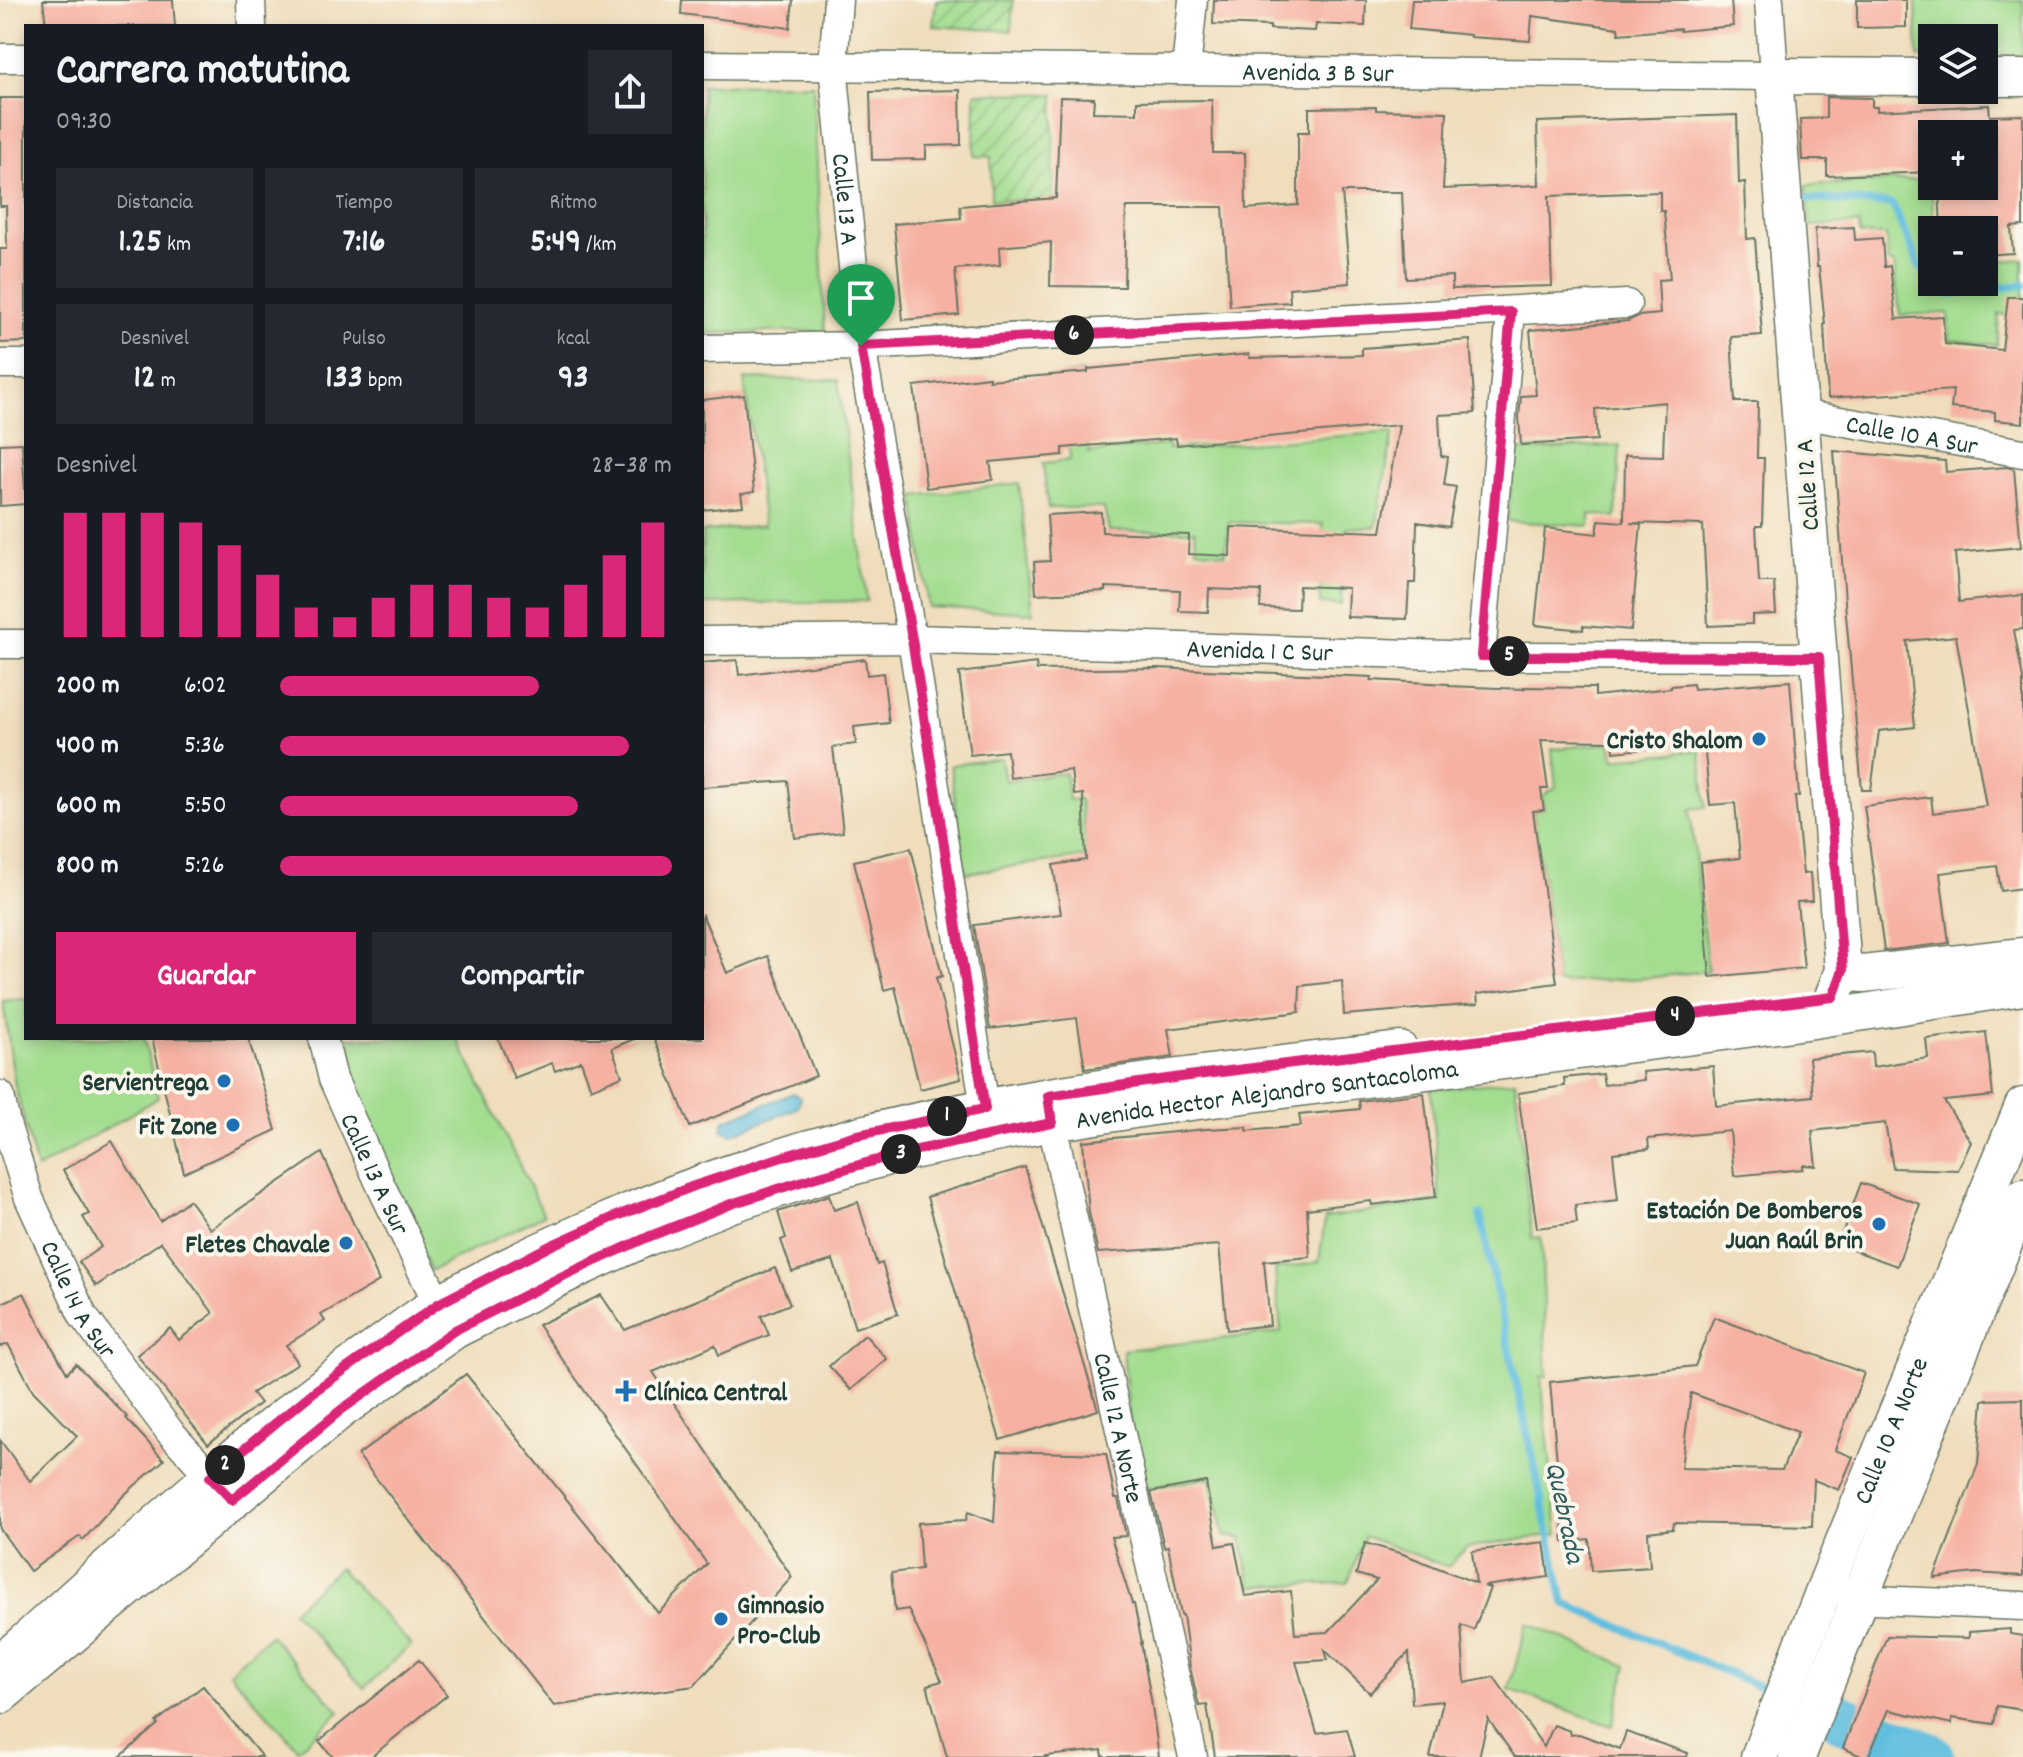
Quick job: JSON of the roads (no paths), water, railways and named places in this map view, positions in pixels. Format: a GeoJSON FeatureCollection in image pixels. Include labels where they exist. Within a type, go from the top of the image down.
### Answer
{"type":"FeatureCollection","features":[{"type":"Feature","properties":{"kind":"main road","name":"Avenida 3 B Sur"},"geometry":{"type":"LineString","coordinates":[[1774,76],[1918,77]]}},
{"type":"Feature","properties":{"kind":"main road","name":"Calle 12 A"},"geometry":{"type":"LineString","coordinates":[[1774,76],[1819,657],[1838,983]]}},
{"type":"Feature","properties":{"kind":"main road"},"geometry":{"type":"LineString","coordinates":[[1779,127],[1787,110],[1799,96],[1814,84],[1832,77]]}},
{"type":"Feature","properties":{"kind":"main road"},"geometry":{"type":"LineString","coordinates":[[1998,78],[2023,78]]}},
{"type":"Feature","properties":{"kind":"main road"},"geometry":{"type":"LineString","coordinates":[[1838,983],[1853,973],[2023,956]]}},
{"type":"Feature","properties":{"kind":"main road","name":"Avenida Hector Alejandro Santacoloma"},"geometry":{"type":"LineString","coordinates":[[1,1685],[158,1520],[221,1488],[316,1390],[447,1317],[567,1274],[731,1204],[987,1122],[1204,1074],[1838,983],[2023,975]]}},
{"type":"Feature","properties":{"kind":"main road","name":"Avenida Hector Alejandro Santacoloma"},"geometry":{"type":"LineString","coordinates":[[1050,1110],[1153,1107],[1807,1021],[2023,987]]}},
{"type":"Feature","properties":{"kind":"main road"},"geometry":{"type":"LineString","coordinates":[[1960,998],[1993,997],[2023,1003]]}},
{"type":"Feature","properties":{"kind":"main road","name":"Calle 10 A Norte"},"geometry":{"type":"LineString","coordinates":[[1759,1757],[1826,1585],[2023,1106]]}},
{"type":"Feature","properties":{"kind":"main road","name":"Calle 10 A Norte"},"geometry":{"type":"LineString","coordinates":[[1797,1757],[2023,1197]]}},
{"type":"Feature","properties":{"kind":"main road"},"geometry":{"type":"LineString","coordinates":[[1930,1331],[1956,1359]]}},
{"type":"Feature","properties":{"kind":"street"},"geometry":{"type":"LineString","coordinates":[[251,0],[252,24]]}},
{"type":"Feature","properties":{"kind":"street","name":"Calle 13 A"},"geometry":{"type":"LineString","coordinates":[[838,0],[833,66],[861,346],[912,639],[987,1122]]}},
{"type":"Feature","properties":{"kind":"street"},"geometry":{"type":"LineString","coordinates":[[1186,70],[1193,0]]}},
{"type":"Feature","properties":{"kind":"street","name":"Calle 12 A"},"geometry":{"type":"LineString","coordinates":[[1769,0],[1774,76]]}},
{"type":"Feature","properties":{"kind":"street"},"geometry":{"type":"LineString","coordinates":[[0,58],[24,58]]}},
{"type":"Feature","properties":{"kind":"street","name":"Avenida 3 B Sur"},"geometry":{"type":"LineString","coordinates":[[704,65],[1774,76]]}},
{"type":"Feature","properties":{"kind":"street"},"geometry":{"type":"LineString","coordinates":[[704,349],[861,346],[1627,304]]}},
{"type":"Feature","properties":{"kind":"street"},"geometry":{"type":"LineString","coordinates":[[1481,656],[1511,312]]}},
{"type":"Feature","properties":{"kind":"street"},"geometry":{"type":"LineString","coordinates":[[0,364],[24,364]]}},
{"type":"Feature","properties":{"kind":"street","name":"Calle 10 A Sur"},"geometry":{"type":"LineString","coordinates":[[1800,414],[2023,453]]}},
{"type":"Feature","properties":{"kind":"street","name":"Avenida 1 C Sur"},"geometry":{"type":"LineString","coordinates":[[704,641],[912,639],[1481,656],[1819,657]]}},
{"type":"Feature","properties":{"kind":"street"},"geometry":{"type":"LineString","coordinates":[[0,644],[24,644]]}},
{"type":"Feature","properties":{"kind":"street","name":"Calle 13 A Sur"},"geometry":{"type":"LineString","coordinates":[[323,1040],[333,1079],[382,1188],[447,1317]]}},
{"type":"Feature","properties":{"kind":"street","name":"Calle 14 A Sur"},"geometry":{"type":"LineString","coordinates":[[0,1095],[29,1198],[83,1316],[170,1432],[221,1488]]}},
{"type":"Feature","properties":{"kind":"street","name":"Calle 12 A Norte"},"geometry":{"type":"LineString","coordinates":[[1050,1110],[1193,1757]]}},
{"type":"Feature","properties":{"kind":"street"},"geometry":{"type":"LineString","coordinates":[[1826,1585],[1874,1600],[2023,1606]]}},
{"type":"Feature","properties":{"kind":"water"},"geometry":{"type":"Polygon","coordinates":[[[793,1093],[801,1098],[797,1108],[732,1134],[722,1130],[724,1121],[793,1093]]]}},
{"type":"Feature","properties":{"kind":"waterway"},"geometry":{"type":"LineString","coordinates":[[1797,198],[1892,204],[1918,262]]}},
{"type":"Feature","properties":{"kind":"waterway"},"geometry":{"type":"LineString","coordinates":[[1998,288],[2023,285]]}},
{"type":"Feature","properties":{"kind":"waterway","name":"Quebrada"},"geometry":{"type":"LineString","coordinates":[[1480,1215],[1564,1603],[1766,1689]]}},
{"type":"Feature","properties":{"kind":"waterway"},"geometry":{"type":"LineString","coordinates":[[1842,1718],[1931,1757]]}},
{"type":"Feature","properties":{"kind":"place","name":"Cristo Shalom"},"geometry":{"type":"Point","coordinates":[1759,739]}},
{"type":"Feature","properties":{"kind":"place","name":"Servientrega"},"geometry":{"type":"Point","coordinates":[224,1081]}},
{"type":"Feature","properties":{"kind":"place","name":"Fit Zone"},"geometry":{"type":"Point","coordinates":[233,1125]}},
{"type":"Feature","properties":{"kind":"place","name":"Estación De Bomberos Juan Raúl Brin"},"geometry":{"type":"Point","coordinates":[1879,1224]}},
{"type":"Feature","properties":{"kind":"place","name":"Fletes Chavale"},"geometry":{"type":"Point","coordinates":[346,1243]}},
{"type":"Feature","properties":{"kind":"place","name":"Clínica Central"},"geometry":{"type":"Point","coordinates":[626,1391]}},
{"type":"Feature","properties":{"kind":"place","name":"Gimnasio Pro-Club"},"geometry":{"type":"Point","coordinates":[721,1619]}}]}
